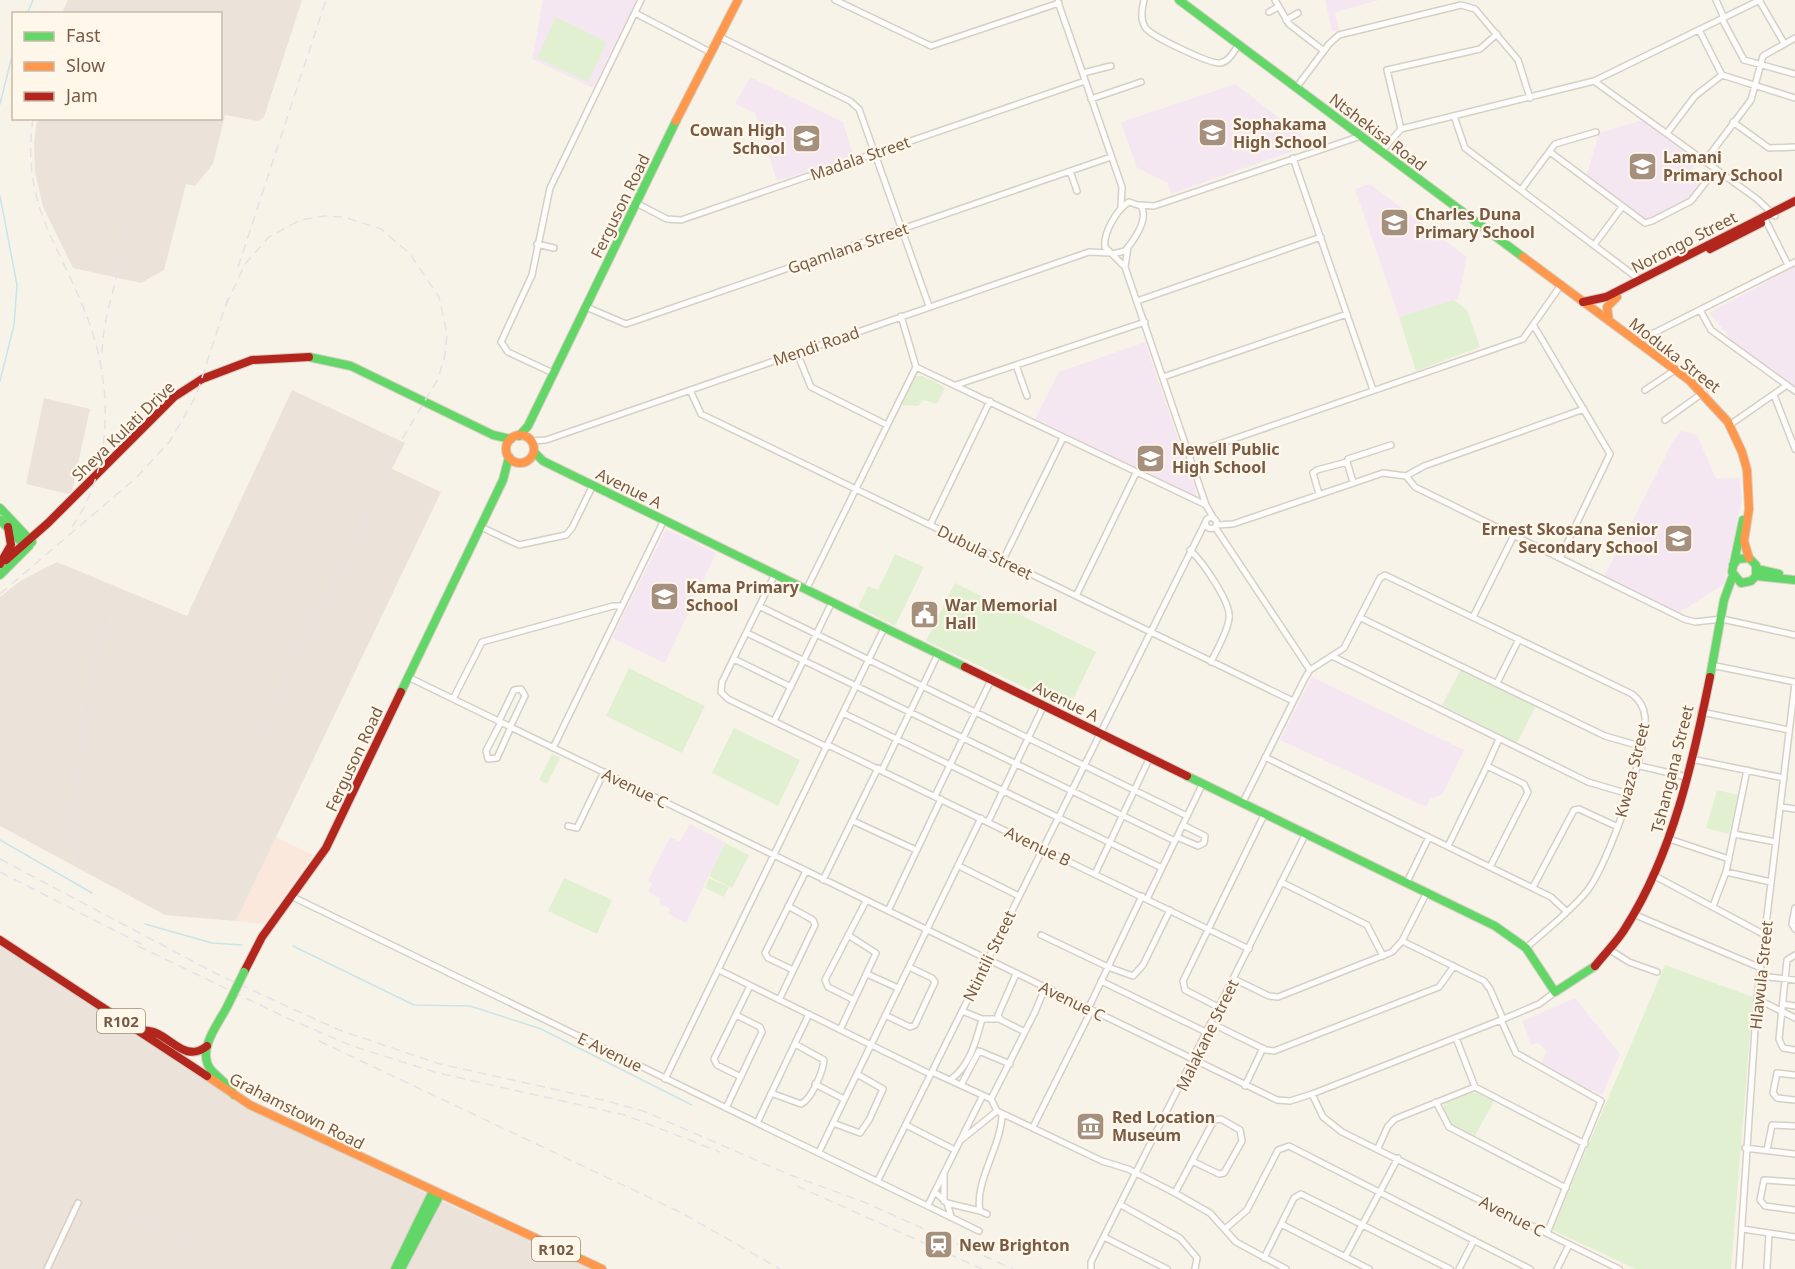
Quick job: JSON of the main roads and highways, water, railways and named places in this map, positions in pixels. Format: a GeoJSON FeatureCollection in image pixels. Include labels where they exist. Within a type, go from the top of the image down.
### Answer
{"type":"FeatureCollection","features":[{"type":"Feature","properties":{"kind":"main road","name":"Ferguson Road"},"geometry":{"type":"LineString","coordinates":[[515,437],[528,426],[738,0]]}},
{"type":"Feature","properties":{"kind":"main road","name":"Ntshekisa Road"},"geometry":{"type":"LineString","coordinates":[[1183,1],[1561,285]]}},
{"type":"Feature","properties":{"kind":"main road","name":"Norongo Street"},"geometry":{"type":"LineString","coordinates":[[1594,311],[1610,300],[1769,217],[1795,201]]}},
{"type":"Feature","properties":{"kind":"main road","name":"Norongo Street"},"geometry":{"type":"LineString","coordinates":[[1583,303],[1598,301],[1769,217],[1795,207]]}},
{"type":"Feature","properties":{"kind":"main road","name":"Moduka Street"},"geometry":{"type":"LineString","coordinates":[[1561,285],[1704,393],[1731,424],[1745,459],[1749,501],[1743,549],[1749,558]]}},
{"type":"Feature","properties":{"kind":"main road"},"geometry":{"type":"LineString","coordinates":[[1609,321],[1606,311],[1610,300]]}},
{"type":"Feature","properties":{"kind":"main road","name":"Sheya Kulati Drive"},"geometry":{"type":"LineString","coordinates":[[28,543],[174,397],[211,375],[252,360],[297,356],[345,364],[493,435],[515,437]]}},
{"type":"Feature","properties":{"kind":"main road","name":"Ferguson Road"},"geometry":{"type":"LineString","coordinates":[[528,426],[530,440]]}},
{"type":"Feature","properties":{"kind":"main road","name":"Sheya Kulati Drive"},"geometry":{"type":"LineString","coordinates":[[493,435],[508,455]]}},
{"type":"Feature","properties":{"kind":"main road"},"geometry":{"type":"LineString","coordinates":[[515,437],[530,440],[534,451],[543,461],[518,462],[508,455],[515,437]]}},
{"type":"Feature","properties":{"kind":"main road"},"geometry":{"type":"LineString","coordinates":[[528,460],[534,451]]}},
{"type":"Feature","properties":{"kind":"main road","name":"Ferguson Road"},"geometry":{"type":"LineString","coordinates":[[208,1045],[262,938],[326,848],[481,527],[505,474],[508,455]]}},
{"type":"Feature","properties":{"kind":"main road","name":"Avenue A"},"geometry":{"type":"LineString","coordinates":[[543,461],[1495,926],[1526,948],[1555,992]]}},
{"type":"Feature","properties":{"kind":"main road","name":"Ferguson Road"},"geometry":{"type":"LineString","coordinates":[[505,474],[518,462]]}},
{"type":"Feature","properties":{"kind":"main road","name":"Moduka Street"},"geometry":{"type":"LineString","coordinates":[[1733,565],[1749,501]]}},
{"type":"Feature","properties":{"kind":"main road"},"geometry":{"type":"LineString","coordinates":[[0,508],[28,543]]}},
{"type":"Feature","properties":{"kind":"main road"},"geometry":{"type":"LineString","coordinates":[[0,520],[28,543]]}},
{"type":"Feature","properties":{"kind":"main road"},"geometry":{"type":"LineString","coordinates":[[0,565],[11,545],[8,528]]}},
{"type":"Feature","properties":{"kind":"main road"},"geometry":{"type":"LineString","coordinates":[[0,565],[28,543]]}},
{"type":"Feature","properties":{"kind":"main road"},"geometry":{"type":"LineString","coordinates":[[0,574],[28,543]]}},
{"type":"Feature","properties":{"kind":"main road"},"geometry":{"type":"LineString","coordinates":[[1757,572],[1748,583],[1741,583],[1733,576],[1733,565],[1741,558],[1749,558],[1757,572],[1795,579]]}},
{"type":"Feature","properties":{"kind":"main road","name":"Tshangana Street"},"geometry":{"type":"LineString","coordinates":[[1722,619],[1724,600],[1733,576]]}},
{"type":"Feature","properties":{"kind":"main road","name":"Tshangana Street"},"geometry":{"type":"LineString","coordinates":[[1555,992],[1586,975],[1611,950],[1653,875],[1669,838],[1687,777],[1722,619],[1732,592],[1741,583]]}},
{"type":"Feature","properties":{"kind":"main road","name":"Grahamstown Road"},"geometry":{"type":"LineString","coordinates":[[0,940],[234,1096],[287,1124],[602,1269]]}},
{"type":"Feature","properties":{"kind":"main road"},"geometry":{"type":"LineString","coordinates":[[133,1029],[157,1033],[189,1053],[202,1051],[208,1045]]}},
{"type":"Feature","properties":{"kind":"main road"},"geometry":{"type":"LineString","coordinates":[[208,1045],[207,1065],[228,1082],[234,1096]]}},
{"type":"Feature","properties":{"kind":"main road"},"geometry":{"type":"LineString","coordinates":[[395,1269],[436,1193]]}},
{"type":"Feature","properties":{"kind":"main road"},"geometry":{"type":"LineString","coordinates":[[401,1269],[436,1193]]}},
{"type":"Feature","properties":{"kind":"waterway"},"geometry":{"type":"LineString","coordinates":[[28,12],[33,0]]}},
{"type":"Feature","properties":{"kind":"waterway"},"geometry":{"type":"LineString","coordinates":[[0,104],[12,56]]}},
{"type":"Feature","properties":{"kind":"waterway"},"geometry":{"type":"LineString","coordinates":[[0,196],[17,285],[14,325],[0,381]]}},
{"type":"Feature","properties":{"kind":"waterway"},"geometry":{"type":"LineString","coordinates":[[0,840],[92,893]]}},
{"type":"Feature","properties":{"kind":"waterway"},"geometry":{"type":"LineString","coordinates":[[145,924],[212,943],[242,945]]}},
{"type":"Feature","properties":{"kind":"waterway"},"geometry":{"type":"LineString","coordinates":[[293,946],[414,1005],[470,1006],[541,1029],[692,1105]]}},
{"type":"Feature","properties":{"kind":"railway"},"geometry":{"type":"LineString","coordinates":[[70,12],[75,0]]}},
{"type":"Feature","properties":{"kind":"railway"},"geometry":{"type":"LineString","coordinates":[[238,267],[326,0]]}},
{"type":"Feature","properties":{"kind":"railway"},"geometry":{"type":"LineString","coordinates":[[33,120],[32,176],[37,200],[96,343],[105,397],[105,425],[96,478],[86,503],[72,527]]}},
{"type":"Feature","properties":{"kind":"railway"},"geometry":{"type":"LineString","coordinates":[[226,305],[245,264],[269,237],[300,220],[325,216],[344,217],[381,229],[410,254],[439,297],[447,333],[445,355],[438,379],[398,446],[341,572],[302,642],[245,770]]}},
{"type":"Feature","properties":{"kind":"railway"},"geometry":{"type":"LineString","coordinates":[[102,353],[106,318],[125,234],[125,217]]}},
{"type":"Feature","properties":{"kind":"railway"},"geometry":{"type":"LineString","coordinates":[[0,594],[137,477],[170,441],[196,396],[228,298]]}},
{"type":"Feature","properties":{"kind":"railway"},"geometry":{"type":"LineString","coordinates":[[73,818],[86,712],[106,615]]}},
{"type":"Feature","properties":{"kind":"railway"},"geometry":{"type":"LineString","coordinates":[[74,812],[73,835],[80,864]]}},
{"type":"Feature","properties":{"kind":"railway"},"geometry":{"type":"LineString","coordinates":[[0,859],[217,974],[339,1030],[440,1064],[607,1101],[646,1112],[790,1175],[864,1202],[1013,1269]]}},
{"type":"Feature","properties":{"kind":"railway"},"geometry":{"type":"LineString","coordinates":[[0,872],[147,947]]}},
{"type":"Feature","properties":{"kind":"railway"},"geometry":{"type":"LineString","coordinates":[[138,946],[287,1018],[352,1046],[438,1073],[625,1115],[720,1152]]}},
{"type":"Feature","properties":{"kind":"railway"},"geometry":{"type":"LineString","coordinates":[[319,1041],[682,1213],[780,1269]]}},
{"type":"Feature","properties":{"kind":"railway"},"geometry":{"type":"LineString","coordinates":[[797,1186],[982,1269]]}},
{"type":"Feature","properties":{"kind":"railway"},"geometry":{"type":"LineString","coordinates":[[118,1210],[240,1269]]}},
{"type":"Feature","properties":{"kind":"place","name":"Sophakama High School"},"geometry":{"type":"Point","coordinates":[1212,133]}},
{"type":"Feature","properties":{"kind":"place","name":"Cowan High School"},"geometry":{"type":"Point","coordinates":[806,139]}},
{"type":"Feature","properties":{"kind":"place","name":"Lamani Primary School"},"geometry":{"type":"Point","coordinates":[1642,166]}},
{"type":"Feature","properties":{"kind":"place","name":"Charles Duna Primary School"},"geometry":{"type":"Point","coordinates":[1394,223]}},
{"type":"Feature","properties":{"kind":"place","name":"Newell Public High School"},"geometry":{"type":"Point","coordinates":[1151,458]}},
{"type":"Feature","properties":{"kind":"place","name":"Ernest Skosana Senior Secondary School"},"geometry":{"type":"Point","coordinates":[1679,538]}},
{"type":"Feature","properties":{"kind":"place","name":"Kama Primary School"},"geometry":{"type":"Point","coordinates":[665,596]}},
{"type":"Feature","properties":{"kind":"place","name":"War Memorial Hall"},"geometry":{"type":"Point","coordinates":[924,614]}},
{"type":"Feature","properties":{"kind":"place","name":"Red Location Museum"},"geometry":{"type":"Point","coordinates":[1091,1126]}},
{"type":"Feature","properties":{"kind":"place","name":"New Brighton"},"geometry":{"type":"Point","coordinates":[938,1245]}}]}
